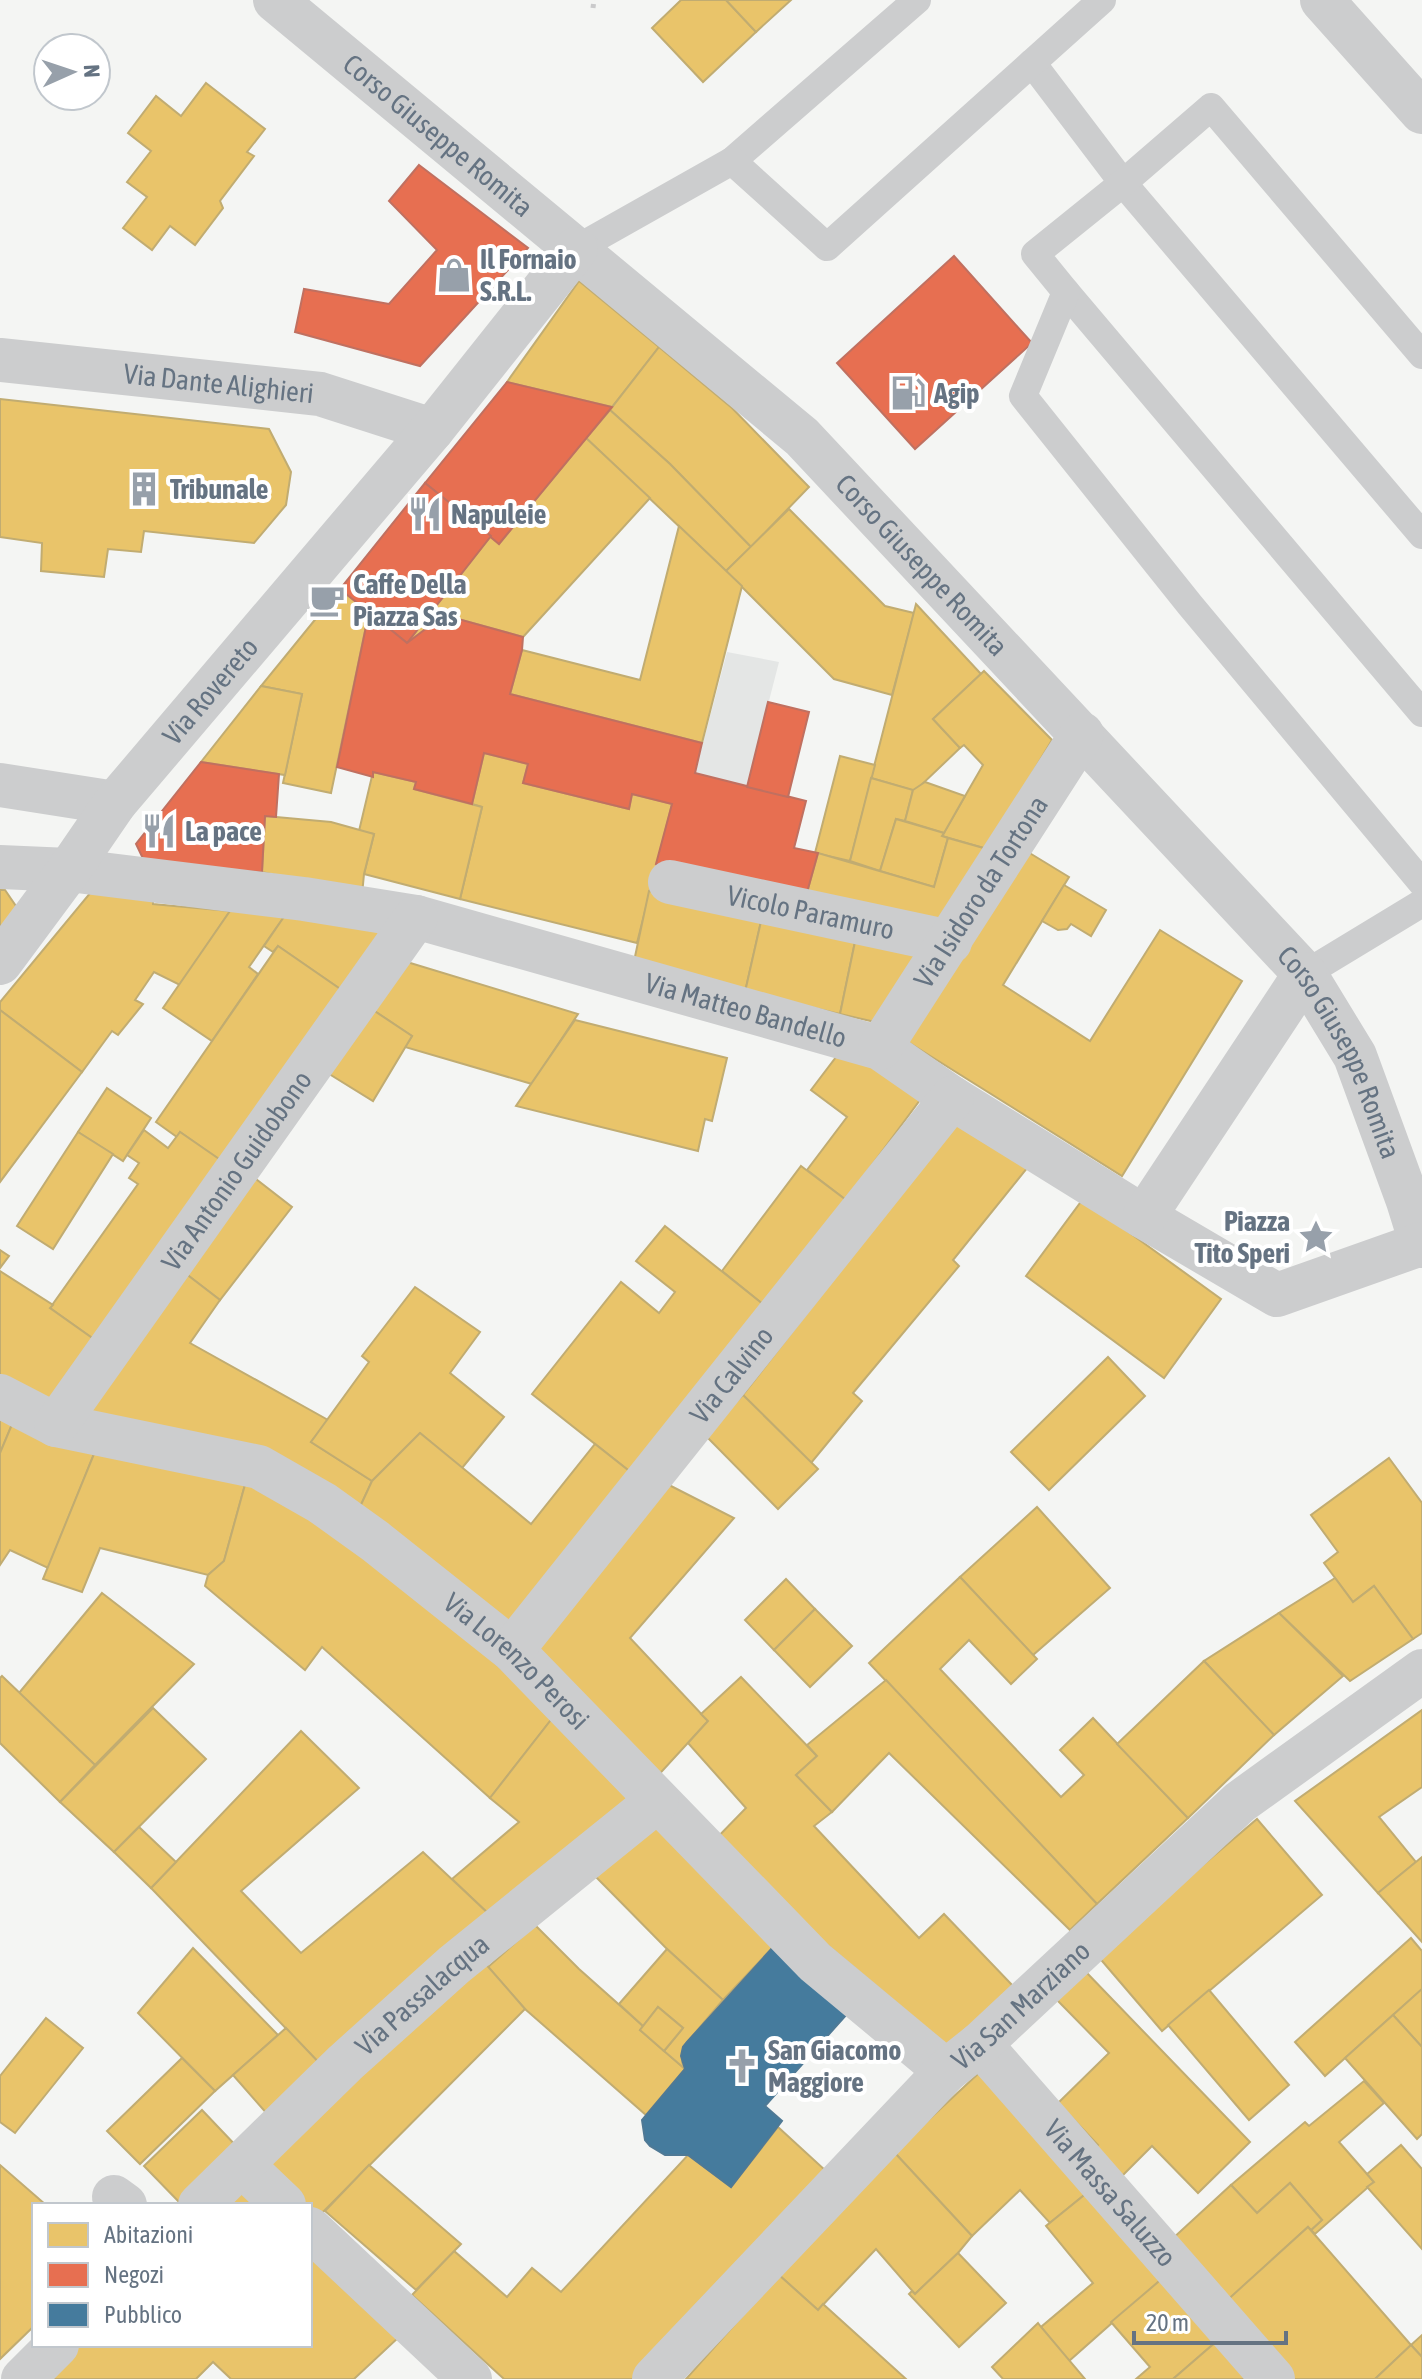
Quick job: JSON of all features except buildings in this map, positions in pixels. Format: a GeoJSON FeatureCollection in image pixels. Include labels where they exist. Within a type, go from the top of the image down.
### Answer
{"type":"FeatureCollection","features":[{"type":"Feature","properties":{"kind":"street","name":"Corso Giuseppe Romita"},"geometry":{"type":"LineString","coordinates":[[275,0],[802,437],[1305,974],[1355,1056],[1422,1245]]}},
{"type":"Feature","properties":{"kind":"street"},"geometry":{"type":"LineString","coordinates":[[1322,0],[1422,112]]}},
{"type":"Feature","properties":{"kind":"street","name":"Via Rovereto"},"geometry":{"type":"LineString","coordinates":[[0,963],[115,803],[432,430],[576,249]]}},
{"type":"Feature","properties":{"kind":"street","name":"Via Dante Alighieri"},"geometry":{"type":"LineString","coordinates":[[0,360],[320,394],[432,430]]}},
{"type":"Feature","properties":{"kind":"street","name":"Via Isidoro da Tortona"},"geometry":{"type":"LineString","coordinates":[[880,1048],[1082,734]]}},
{"type":"Feature","properties":{"kind":"street"},"geometry":{"type":"LineString","coordinates":[[0,785],[115,803]]}},
{"type":"Feature","properties":{"kind":"street","name":"Via Matteo Bandello"},"geometry":{"type":"LineString","coordinates":[[0,867],[69,870],[304,899],[416,917],[880,1048],[952,1098],[1277,1295],[1422,1245]]}},
{"type":"Feature","properties":{"kind":"street","name":"Vicolo Paramuro"},"geometry":{"type":"LineString","coordinates":[[670,882],[950,942]]}},
{"type":"Feature","properties":{"kind":"street","name":"Via Antonio Guidobono"},"geometry":{"type":"LineString","coordinates":[[56,1425],[416,917]]}},
{"type":"Feature","properties":{"kind":"street"},"geometry":{"type":"LineString","coordinates":[[1144,1217],[1305,974]]}},
{"type":"Feature","properties":{"kind":"street","name":"Via Calvino"},"geometry":{"type":"LineString","coordinates":[[512,1650],[952,1098]]}},
{"type":"Feature","properties":{"kind":"street","name":"Via Lorenzo Perosi"},"geometry":{"type":"LineString","coordinates":[[0,1396],[56,1425],[259,1467],[322,1503],[512,1650],[815,1962],[946,2071]]}},
{"type":"Feature","properties":{"kind":"street","name":"Via San Marziano"},"geometry":{"type":"LineString","coordinates":[[654,2379],[946,2071],[980,2044],[1240,1802],[1422,1671]]}},
{"type":"Feature","properties":{"kind":"street","name":"Via Passalacqua"},"geometry":{"type":"LineString","coordinates":[[202,2203],[345,2063],[454,1965],[657,1801]]}},
{"type":"Feature","properties":{"kind":"street","name":"Via Massa Saluzzo"},"geometry":{"type":"LineString","coordinates":[[980,2044],[1273,2379]]}},
{"type":"Feature","properties":{"kind":"street"},"geometry":{"type":"LineString","coordinates":[[242,2165],[282,2203]]}},
{"type":"Feature","properties":{"kind":"street"},"geometry":{"type":"LineString","coordinates":[[312,2231],[470,2379]]}},
{"type":"Feature","properties":{"kind":"street"},"geometry":{"type":"LineString","coordinates":[[23,2379],[55,2347]]}},
{"type":"Feature","properties":{"kind":"lane"},"geometry":{"type":"LineString","coordinates":[[576,249],[732,161],[917,0]]}},
{"type":"Feature","properties":{"kind":"lane"},"geometry":{"type":"LineString","coordinates":[[732,161],[827,247],[1102,0]]}},
{"type":"Feature","properties":{"kind":"lane"},"geometry":{"type":"LineString","coordinates":[[1032,63],[1123,183],[1422,535]]}},
{"type":"Feature","properties":{"kind":"lane"},"geometry":{"type":"LineString","coordinates":[[1422,355],[1211,107],[1035,254],[1422,713]]}},
{"type":"Feature","properties":{"kind":"lane"},"geometry":{"type":"LineString","coordinates":[[1066,292],[1023,396],[1190,605],[1422,883]]}},
{"type":"Feature","properties":{"kind":"lane"},"geometry":{"type":"LineString","coordinates":[[1305,974],[1422,903]]}},
{"type":"Feature","properties":{"kind":"path"},"geometry":{"type":"LineString","coordinates":[[593,8],[594,0]]}},
{"type":"Feature","properties":{"kind":"shaded area"},"geometry":{"type":"Polygon","coordinates":[[[727,652],[779,662],[747,786],[695,773],[727,652]]]}},
{"type":"Feature","properties":{"kind":"place","name":"Il Fornaio S.R.L."},"geometry":{"type":"Point","coordinates":[454,275]}},
{"type":"Feature","properties":{"kind":"place","name":"Agip"},"geometry":{"type":"Point","coordinates":[908,393]}},
{"type":"Feature","properties":{"kind":"place","name":"Tribunale"},"geometry":{"type":"Point","coordinates":[144,489]}},
{"type":"Feature","properties":{"kind":"place","name":"Napuleie"},"geometry":{"type":"Point","coordinates":[425,514]}},
{"type":"Feature","properties":{"kind":"place","name":"Caffe Della Piazza Sas"},"geometry":{"type":"Point","coordinates":[327,600]}},
{"type":"Feature","properties":{"kind":"place","name":"La pace"},"geometry":{"type":"Point","coordinates":[159,831]}},
{"type":"Feature","properties":{"kind":"place","name":"Piazza Tito Speri"},"geometry":{"type":"Point","coordinates":[1316,1237]}},
{"type":"Feature","properties":{"kind":"place","name":"San Giacomo Maggiore"},"geometry":{"type":"Point","coordinates":[742,2066]}}]}
